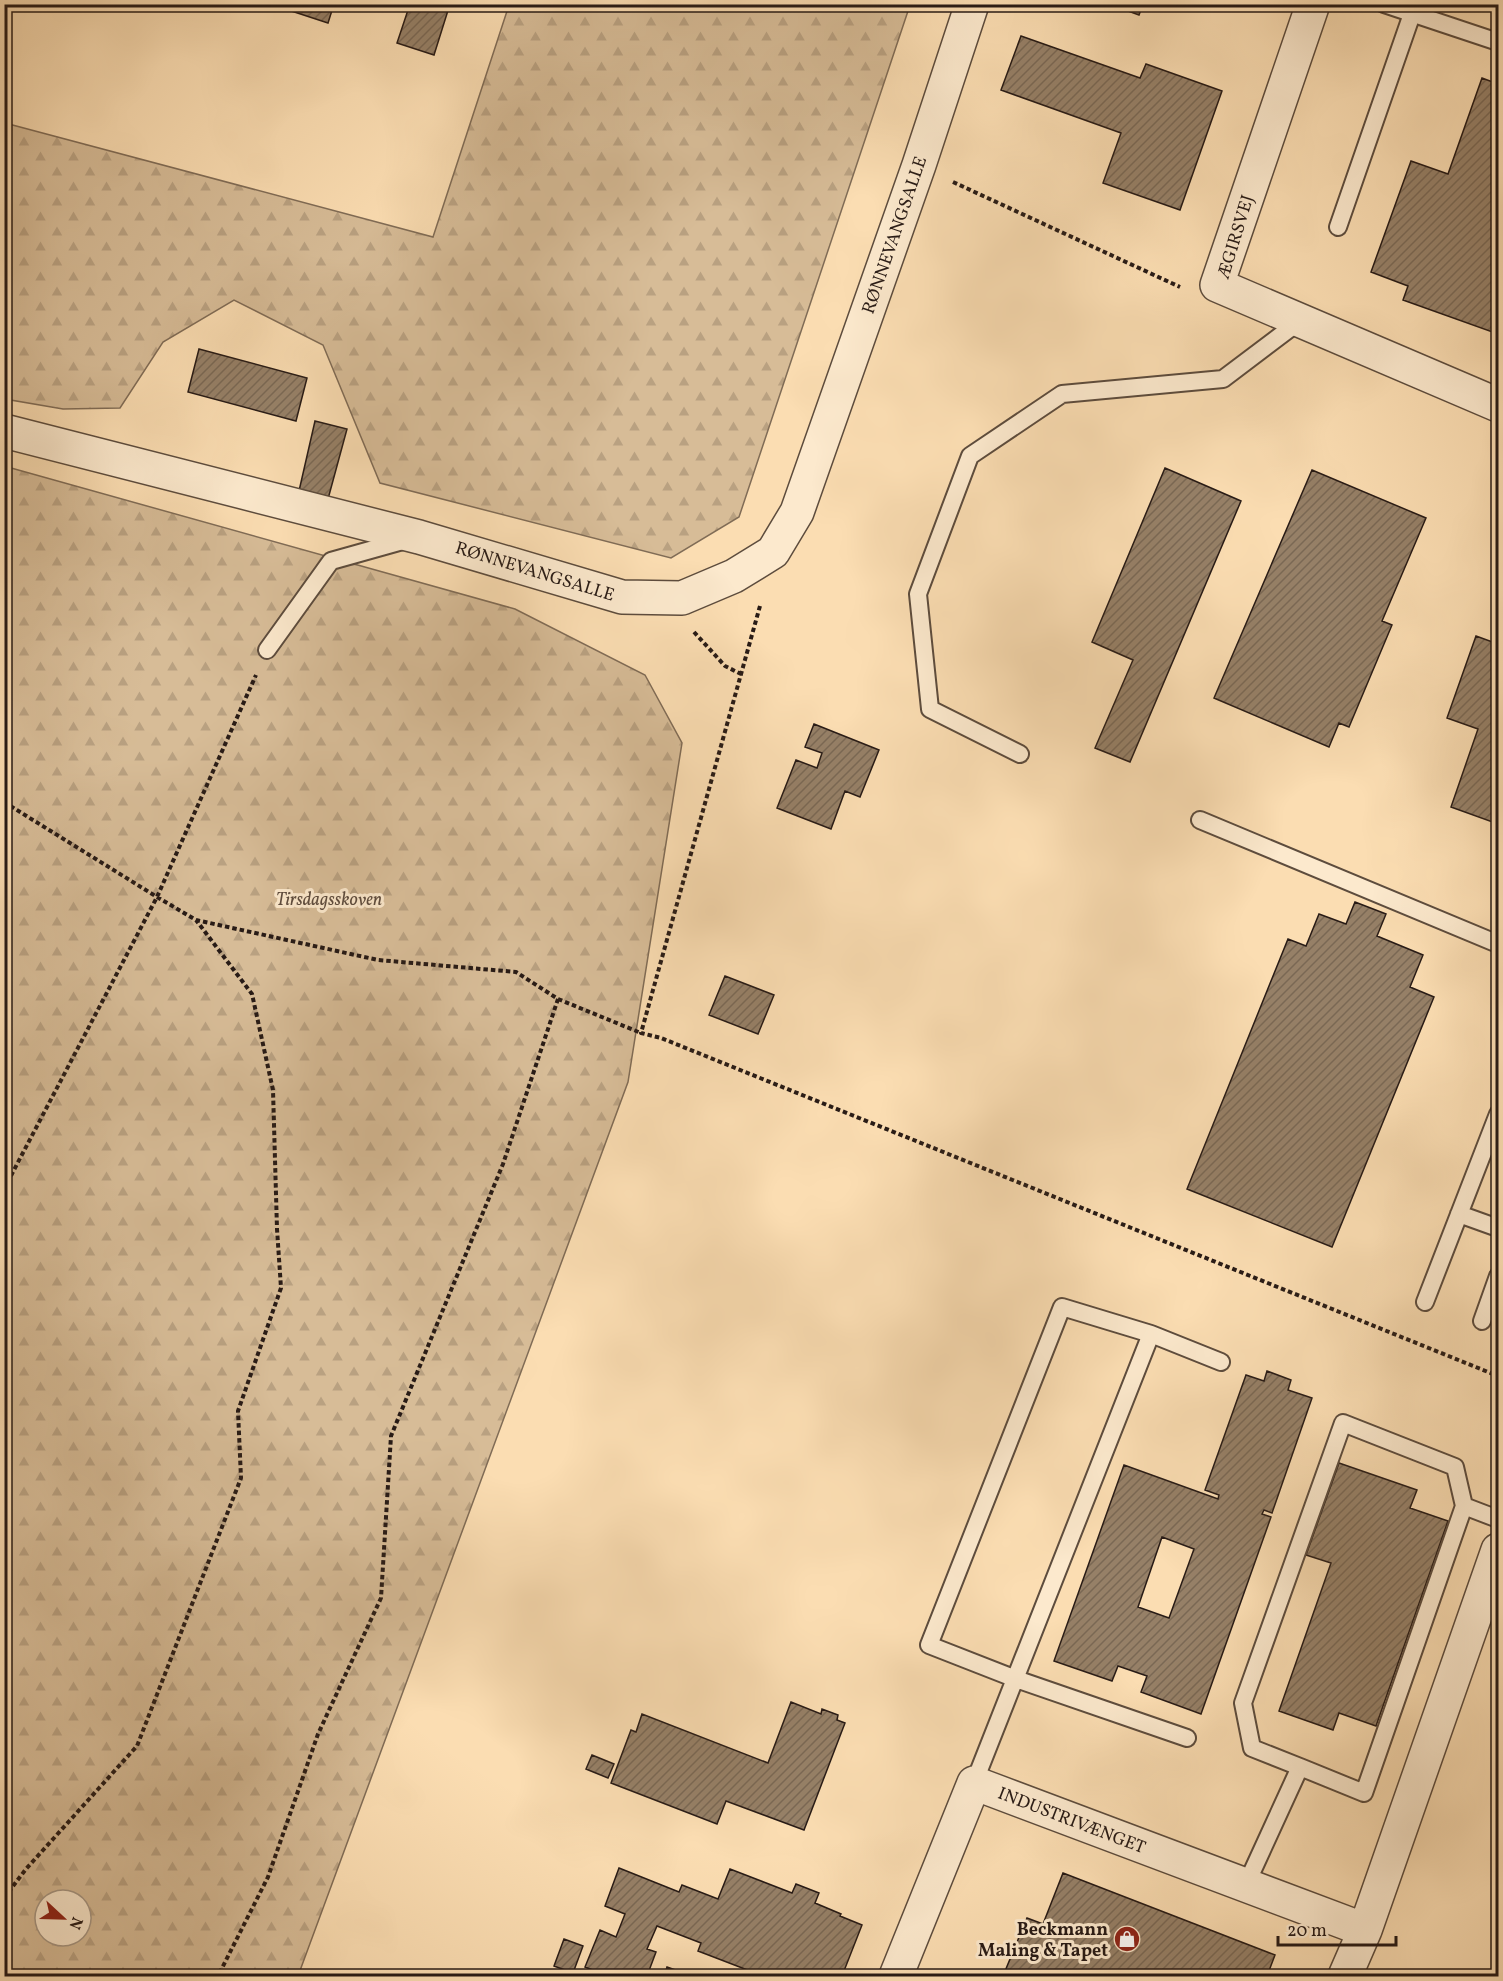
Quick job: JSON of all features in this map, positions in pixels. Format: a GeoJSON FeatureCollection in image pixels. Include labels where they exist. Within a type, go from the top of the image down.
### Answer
{"type":"FeatureCollection","features":[{"type":"Feature","properties":{"kind":"street","name":"RØNNEVANGSALLE"},"geometry":{"type":"LineString","coordinates":[[4,431],[419,537],[622,597],[682,598],[734,576],[773,552],[797,512],[919,165],[972,4]]}},
{"type":"Feature","properties":{"kind":"street","name":"ÆGIRSVEJ"},"geometry":{"type":"LineString","coordinates":[[1313,4],[1217,285],[1498,405]]}},
{"type":"Feature","properties":{"kind":"street"},"geometry":{"type":"LineString","coordinates":[[1345,1977],[1365,1930],[1498,1550]]}},
{"type":"Feature","properties":{"kind":"street","name":"INDUSTRIVÆNGET"},"geometry":{"type":"LineString","coordinates":[[896,1977],[974,1783],[1365,1930]]}},
{"type":"Feature","properties":{"kind":"lane"},"geometry":{"type":"LineString","coordinates":[[1384,4],[1498,42]]}},
{"type":"Feature","properties":{"kind":"lane"},"geometry":{"type":"LineString","coordinates":[[1338,227],[1412,14]]}},
{"type":"Feature","properties":{"kind":"lane"},"geometry":{"type":"LineString","coordinates":[[1020,754],[930,709],[918,594],[970,456],[1062,393],[1223,379],[1301,320]]}},
{"type":"Feature","properties":{"kind":"lane"},"geometry":{"type":"LineString","coordinates":[[267,650],[331,561],[419,537]]}},
{"type":"Feature","properties":{"kind":"lane"},"geometry":{"type":"LineString","coordinates":[[1200,820],[1498,944]]}},
{"type":"Feature","properties":{"kind":"lane"},"geometry":{"type":"LineString","coordinates":[[1425,1302],[1498,1114]]}},
{"type":"Feature","properties":{"kind":"lane"},"geometry":{"type":"LineString","coordinates":[[1459,1214],[1498,1228]]}},
{"type":"Feature","properties":{"kind":"lane"},"geometry":{"type":"LineString","coordinates":[[1482,1321],[1498,1276]]}},
{"type":"Feature","properties":{"kind":"lane"},"geometry":{"type":"LineString","coordinates":[[1187,1738],[1016,1679],[929,1645],[1062,1307],[1151,1334],[1221,1362]]}},
{"type":"Feature","properties":{"kind":"lane"},"geometry":{"type":"LineString","coordinates":[[974,1783],[1151,1334]]}},
{"type":"Feature","properties":{"kind":"lane"},"geometry":{"type":"LineString","coordinates":[[1343,1423],[1455,1467],[1464,1506],[1364,1792],[1300,1767],[1252,1748],[1244,1704],[1343,1423]]}},
{"type":"Feature","properties":{"kind":"lane"},"geometry":{"type":"LineString","coordinates":[[1464,1506],[1498,1519]]}},
{"type":"Feature","properties":{"kind":"lane"},"geometry":{"type":"LineString","coordinates":[[1246,1885],[1300,1767]]}},
{"type":"Feature","properties":{"kind":"path"},"geometry":{"type":"LineString","coordinates":[[919,165],[1179,287],[1217,285]]}},
{"type":"Feature","properties":{"kind":"path"},"geometry":{"type":"LineString","coordinates":[[641,1033],[773,552]]}},
{"type":"Feature","properties":{"kind":"path"},"geometry":{"type":"LineString","coordinates":[[663,598],[725,666],[741,674]]}},
{"type":"Feature","properties":{"kind":"path"},"geometry":{"type":"LineString","coordinates":[[4,1189],[157,897],[267,650]]}},
{"type":"Feature","properties":{"kind":"path"},"geometry":{"type":"LineString","coordinates":[[4,802],[196,920],[378,960],[516,972],[558,999],[641,1033],[661,1038],[1498,1377]]}},
{"type":"Feature","properties":{"kind":"path"},"geometry":{"type":"LineString","coordinates":[[4,1898],[26,1869],[137,1746],[242,1478],[238,1411],[281,1288],[273,1090],[252,994],[196,920]]}},
{"type":"Feature","properties":{"kind":"path"},"geometry":{"type":"LineString","coordinates":[[218,1977],[268,1877],[318,1734],[381,1598],[391,1436],[504,1164],[558,999]]}},
{"type":"Feature","properties":{"kind":"green space"},"geometry":{"type":"Polygon","coordinates":[[[509,5],[910,5],[739,517],[671,558],[380,483],[323,345],[234,300],[163,342],[120,408],[63,409],[5,399],[5,123],[433,237],[509,5]]]}},
{"type":"Feature","properties":{"kind":"green space","name":"Tirsdagsskoven"},"geometry":{"type":"Polygon","coordinates":[[[4,466],[515,609],[645,675],[682,743],[628,1082],[298,1976],[5,1976],[4,466]]]}},
{"type":"Feature","properties":{"kind":"building"},"geometry":{"type":"Polygon","coordinates":[[[270,4],[334,4],[328,23],[270,4]]]}},
{"type":"Feature","properties":{"kind":"building"},"geometry":{"type":"Polygon","coordinates":[[[410,4],[450,4],[434,55],[397,43],[410,4]]]}},
{"type":"Feature","properties":{"kind":"building"},"geometry":{"type":"Polygon","coordinates":[[[1109,4],[1143,4],[1139,15],[1109,4]]]}},
{"type":"Feature","properties":{"kind":"building"},"geometry":{"type":"Polygon","coordinates":[[[1021,36],[1140,78],[1146,64],[1222,91],[1180,210],[1103,183],[1121,133],[1001,90],[1021,36]]]}},
{"type":"Feature","properties":{"kind":"building"},"geometry":{"type":"Polygon","coordinates":[[[1482,78],[1498,84],[1498,334],[1403,300],[1408,286],[1371,272],[1411,161],[1448,174],[1482,78]]]}},
{"type":"Feature","properties":{"kind":"building"},"geometry":{"type":"Polygon","coordinates":[[[199,349],[307,378],[296,421],[188,392],[199,349]]]}},
{"type":"Feature","properties":{"kind":"building"},"geometry":{"type":"Polygon","coordinates":[[[315,421],[347,429],[328,499],[299,491],[315,421]]]}},
{"type":"Feature","properties":{"kind":"building"},"geometry":{"type":"Polygon","coordinates":[[[1165,468],[1241,501],[1130,762],[1095,748],[1133,660],[1092,642],[1165,468]]]}},
{"type":"Feature","properties":{"kind":"building"},"geometry":{"type":"Polygon","coordinates":[[[1312,470],[1426,518],[1382,621],[1392,625],[1349,727],[1339,723],[1329,747],[1214,698],[1312,470]]]}},
{"type":"Feature","properties":{"kind":"building"},"geometry":{"type":"Polygon","coordinates":[[[1476,636],[1498,644],[1498,824],[1451,807],[1478,729],[1447,718],[1476,636]]]}},
{"type":"Feature","properties":{"kind":"building"},"geometry":{"type":"Polygon","coordinates":[[[814,724],[879,750],[860,797],[845,791],[831,829],[777,808],[796,760],[817,768],[822,753],[805,747],[814,724]]]}},
{"type":"Feature","properties":{"kind":"building"},"geometry":{"type":"Polygon","coordinates":[[[1355,902],[1386,914],[1377,936],[1423,955],[1410,987],[1434,997],[1332,1247],[1187,1189],[1288,939],[1306,946],[1319,914],[1346,924],[1355,902]]]}},
{"type":"Feature","properties":{"kind":"building"},"geometry":{"type":"Polygon","coordinates":[[[725,976],[774,995],[758,1034],[709,1015],[725,976]]]}},
{"type":"Feature","properties":{"kind":"building"},"geometry":{"type":"Polygon","coordinates":[[[1267,1371],[1291,1380],[1288,1390],[1312,1398],[1272,1513],[1264,1510],[1262,1514],[1271,1517],[1201,1714],[1141,1692],[1147,1676],[1118,1666],[1112,1681],[1054,1661],[1124,1465],[1218,1499],[1219,1495],[1205,1490],[1246,1375],[1264,1381],[1267,1371]],[[1162,1537],[1138,1607],[1169,1618],[1194,1549],[1162,1537]]]}},
{"type":"Feature","properties":{"kind":"building"},"geometry":{"type":"Polygon","coordinates":[[[1339,1463],[1417,1490],[1410,1508],[1448,1521],[1376,1726],[1339,1713],[1333,1730],[1279,1711],[1331,1563],[1306,1555],[1339,1463]]]}},
{"type":"Feature","properties":{"kind":"building"},"geometry":{"type":"Polygon","coordinates":[[[791,1702],[821,1714],[822,1709],[838,1715],[837,1720],[845,1723],[804,1830],[726,1801],[717,1824],[611,1783],[631,1730],[636,1732],[642,1714],[768,1763],[791,1702]]]}},
{"type":"Feature","properties":{"kind":"building"},"geometry":{"type":"Polygon","coordinates":[[[592,1755],[614,1764],[608,1778],[586,1769],[592,1755]]]}},
{"type":"Feature","properties":{"kind":"building"},"geometry":{"type":"Polygon","coordinates":[[[619,1868],[679,1892],[682,1885],[718,1899],[730,1869],[792,1893],[796,1884],[819,1893],[815,1903],[862,1925],[842,1976],[819,1970],[817,1976],[763,1976],[698,1951],[701,1943],[657,1926],[647,1949],[656,1952],[647,1976],[608,1976],[585,1967],[600,1930],[616,1937],[625,1914],[605,1906],[619,1868]]]}},
{"type":"Feature","properties":{"kind":"building","name":"Beckmann Maling & Tapet"},"geometry":{"type":"Polygon","coordinates":[[[1063,1873],[1275,1955],[1267,1976],[1003,1976],[1027,1918],[1043,1924],[1063,1873]]]}},
{"type":"Feature","properties":{"kind":"building"},"geometry":{"type":"Polygon","coordinates":[[[564,1939],[583,1946],[573,1973],[554,1966],[564,1939]]]}},
{"type":"Feature","properties":{"kind":"building"},"geometry":{"type":"Polygon","coordinates":[[[667,1967],[692,1976],[664,1976],[667,1967]]]}},
{"type":"Feature","properties":{"kind":"place","name":"Beckmann Maling & Tapet"},"geometry":{"type":"Point","coordinates":[1127,1939]}}]}
